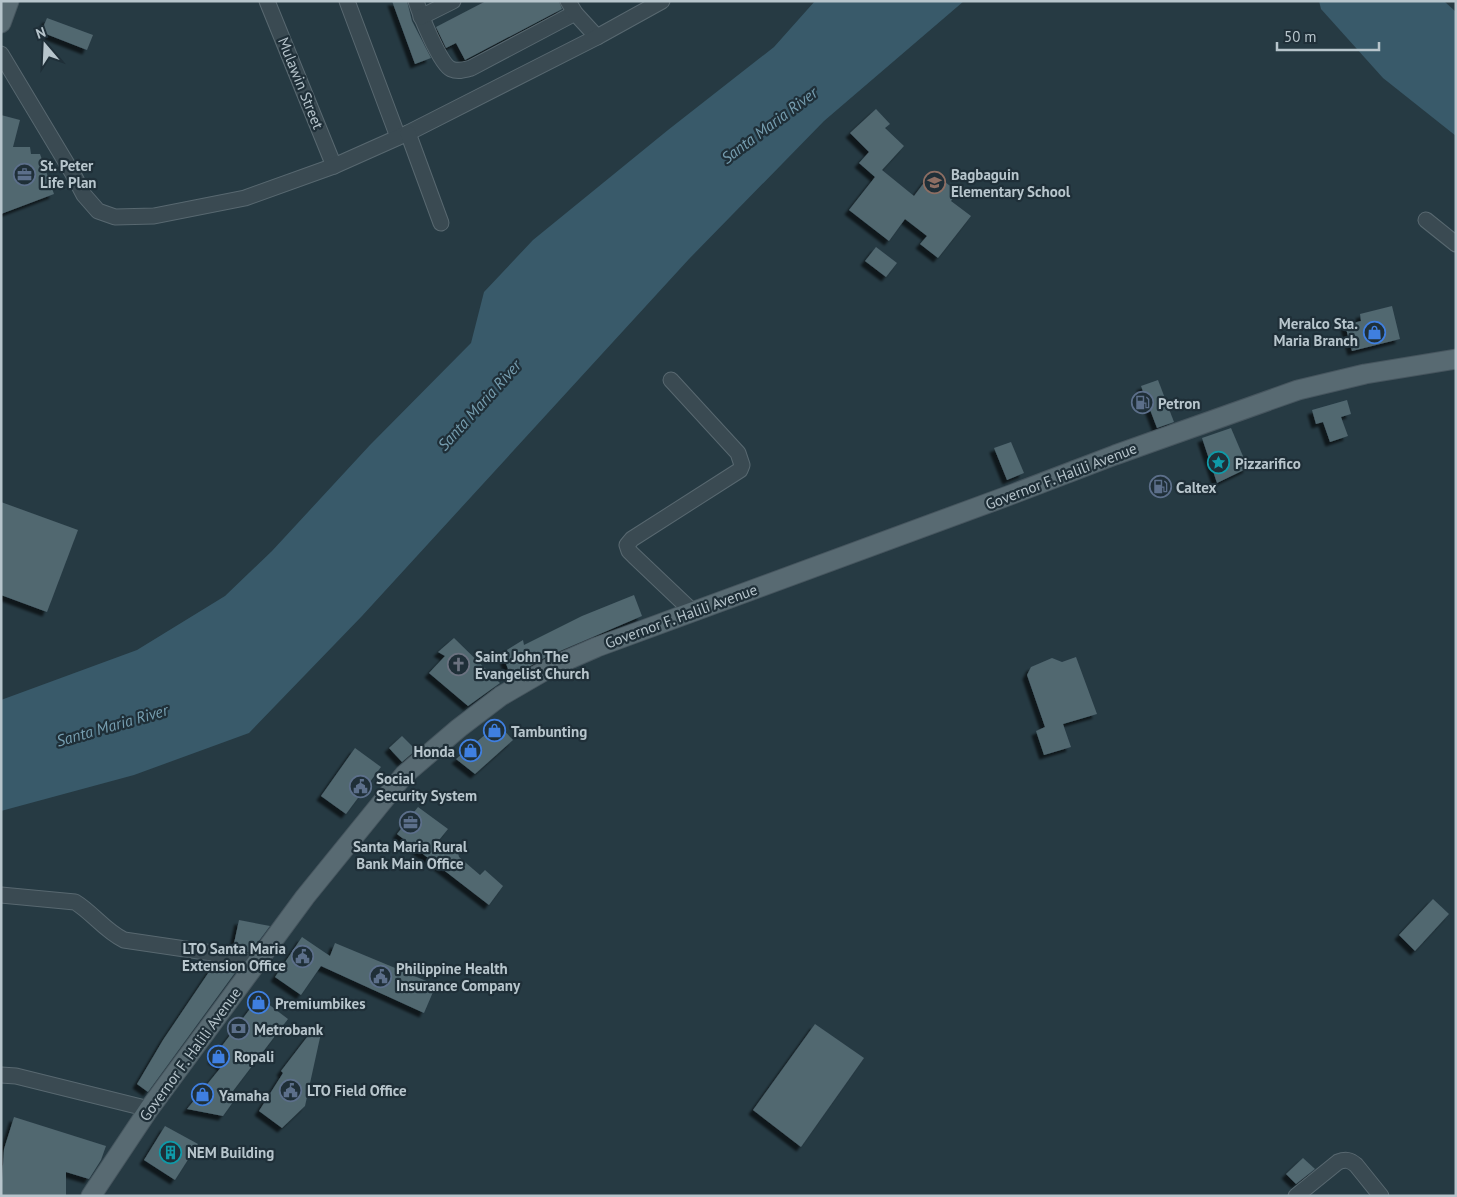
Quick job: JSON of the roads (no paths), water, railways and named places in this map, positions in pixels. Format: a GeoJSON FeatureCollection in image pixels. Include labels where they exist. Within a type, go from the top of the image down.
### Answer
{"type":"FeatureCollection","features":[{"type":"Feature","properties":{"kind":"main road"},"geometry":{"type":"LineString","coordinates":[[1,23],[9,1]]}},
{"type":"Feature","properties":{"kind":"main road","name":"Governor F. Halili Avenue"},"geometry":{"type":"LineString","coordinates":[[91,1196],[149,1109],[305,897],[404,775],[459,728],[501,696],[551,667],[596,647],[1115,455],[1298,390],[1365,374],[1456,359]]}},
{"type":"Feature","properties":{"kind":"street","name":"Mulawin Street"},"geometry":{"type":"LineString","coordinates":[[267,1],[334,166]]}},
{"type":"Feature","properties":{"kind":"street"},"geometry":{"type":"LineString","coordinates":[[347,1],[441,223]]}},
{"type":"Feature","properties":{"kind":"street"},"geometry":{"type":"LineString","coordinates":[[416,1],[421,17],[443,59],[450,68],[460,71],[471,68],[571,7],[597,38]]}},
{"type":"Feature","properties":{"kind":"street"},"geometry":{"type":"LineString","coordinates":[[421,17],[453,1]]}},
{"type":"Feature","properties":{"kind":"street"},"geometry":{"type":"LineString","coordinates":[[1,54],[84,195],[98,210],[115,217],[154,216],[246,198],[334,166],[403,135],[597,38],[662,1]]}},
{"type":"Feature","properties":{"kind":"street"},"geometry":{"type":"LineString","coordinates":[[1426,220],[1456,244]]}},
{"type":"Feature","properties":{"kind":"street"},"geometry":{"type":"LineString","coordinates":[[671,380],[738,453],[742,465],[740,470],[632,539],[627,545],[629,551],[634,556],[694,612]]}},
{"type":"Feature","properties":{"kind":"street"},"geometry":{"type":"LineString","coordinates":[[1,895],[75,902],[85,908],[114,935],[124,940],[219,954],[256,964]]}},
{"type":"Feature","properties":{"kind":"street"},"geometry":{"type":"LineString","coordinates":[[1,1075],[16,1076],[149,1109]]}},
{"type":"Feature","properties":{"kind":"street"},"geometry":{"type":"LineString","coordinates":[[1296,1196],[1344,1159],[1356,1165],[1381,1196]]}},
{"type":"Feature","properties":{"kind":"water","name":"Santa Maria River"},"geometry":{"type":"Polygon","coordinates":[[[815,1],[964,1],[824,121],[689,259],[362,616],[249,733],[134,775],[1,811],[1,700],[137,650],[225,596],[272,551],[370,445],[471,343],[484,292],[533,240],[774,47],[815,1]]]}},
{"type":"Feature","properties":{"kind":"water"},"geometry":{"type":"Polygon","coordinates":[[[1319,1],[1444,1],[1456,12],[1456,136],[1383,78],[1321,9],[1319,1]]]}},
{"type":"Feature","properties":{"kind":"place","name":"St. Peter Life Plan"},"geometry":{"type":"Point","coordinates":[24,174]}},
{"type":"Feature","properties":{"kind":"place","name":"Bagbaguin Elementary School"},"geometry":{"type":"Point","coordinates":[935,183]}},
{"type":"Feature","properties":{"kind":"place","name":"Meralco Sta. Maria Branch"},"geometry":{"type":"Point","coordinates":[1374,332]}},
{"type":"Feature","properties":{"kind":"place","name":"Petron"},"geometry":{"type":"Point","coordinates":[1142,403]}},
{"type":"Feature","properties":{"kind":"place","name":"Pizzarifico"},"geometry":{"type":"Point","coordinates":[1219,463]}},
{"type":"Feature","properties":{"kind":"place","name":"Caltex"},"geometry":{"type":"Point","coordinates":[1160,487]}},
{"type":"Feature","properties":{"kind":"place","name":"Saint John The Evangelist Church"},"geometry":{"type":"Point","coordinates":[459,665]}},
{"type":"Feature","properties":{"kind":"place","name":"Tambunting"},"geometry":{"type":"Point","coordinates":[495,731]}},
{"type":"Feature","properties":{"kind":"place","name":"Honda"},"geometry":{"type":"Point","coordinates":[471,751]}},
{"type":"Feature","properties":{"kind":"place","name":"Social Security System"},"geometry":{"type":"Point","coordinates":[360,787]}},
{"type":"Feature","properties":{"kind":"place","name":"Santa Maria Rural Bank Main Office"},"geometry":{"type":"Point","coordinates":[410,823]}},
{"type":"Feature","properties":{"kind":"place","name":"LTO Santa Maria Extension Office"},"geometry":{"type":"Point","coordinates":[302,957]}},
{"type":"Feature","properties":{"kind":"place","name":"Philippine Health Insurance Company"},"geometry":{"type":"Point","coordinates":[380,977]}},
{"type":"Feature","properties":{"kind":"place","name":"Premiumbikes"},"geometry":{"type":"Point","coordinates":[259,1003]}},
{"type":"Feature","properties":{"kind":"place","name":"Metrobank"},"geometry":{"type":"Point","coordinates":[238,1029]}},
{"type":"Feature","properties":{"kind":"place","name":"Ropali"},"geometry":{"type":"Point","coordinates":[218,1056]}},
{"type":"Feature","properties":{"kind":"place","name":"LTO Field Office"},"geometry":{"type":"Point","coordinates":[291,1090]}},
{"type":"Feature","properties":{"kind":"place","name":"Yamaha"},"geometry":{"type":"Point","coordinates":[203,1095]}},
{"type":"Feature","properties":{"kind":"place","name":"NEM Building"},"geometry":{"type":"Point","coordinates":[171,1152]}}]}
